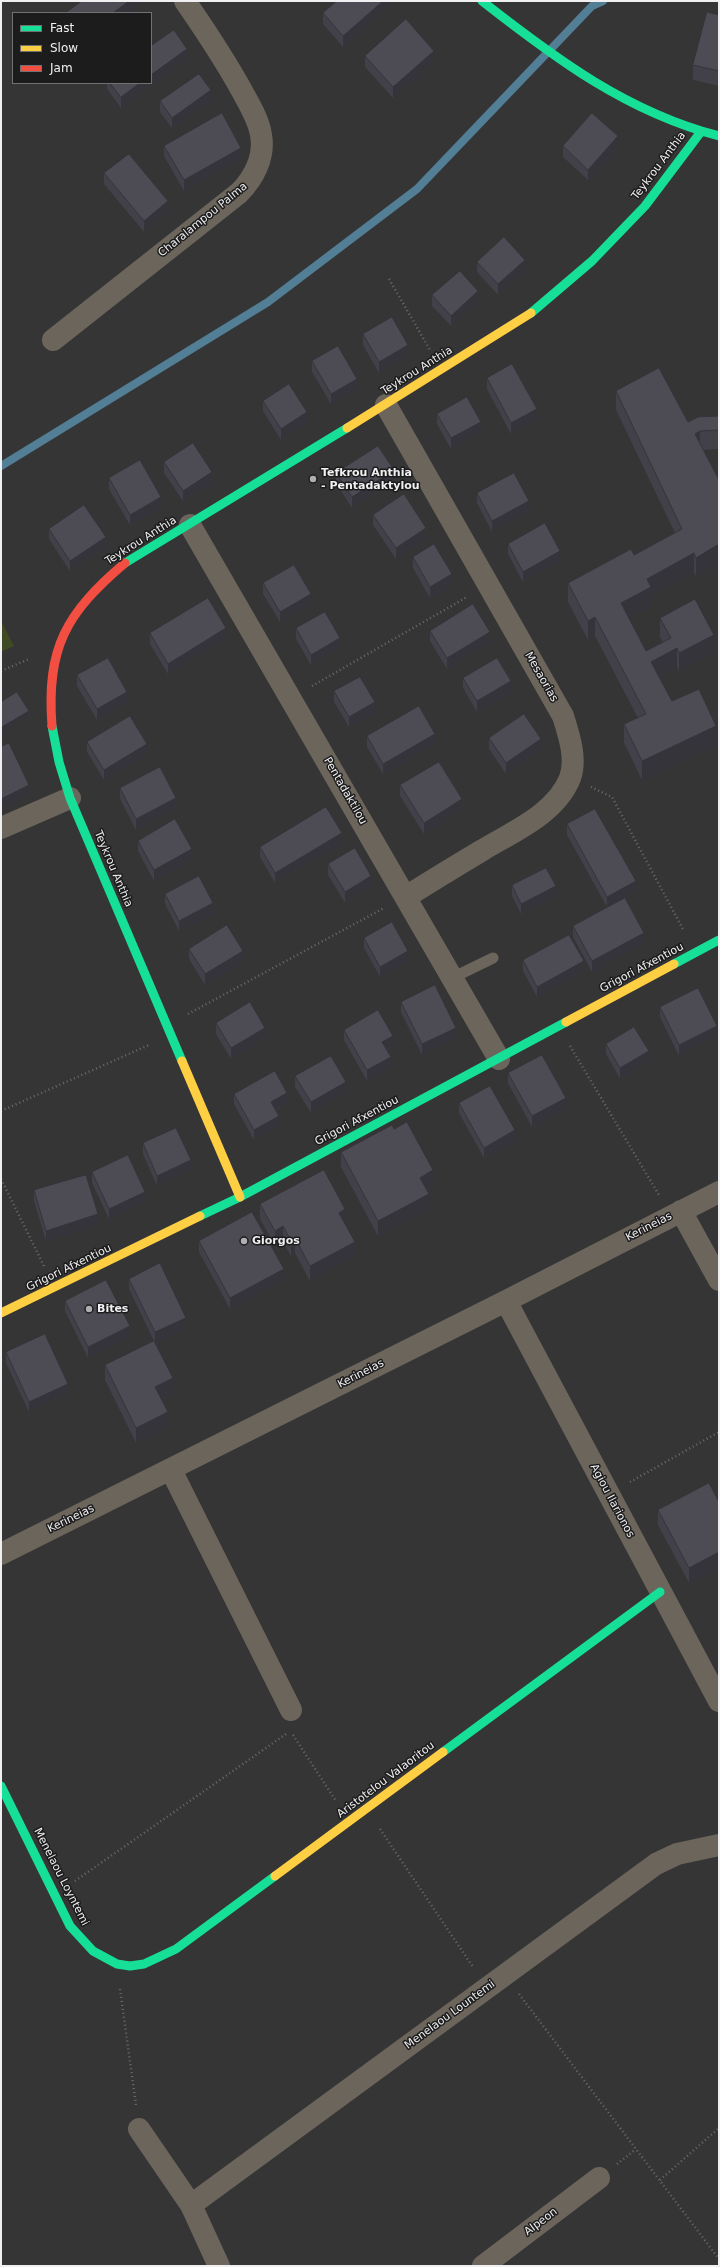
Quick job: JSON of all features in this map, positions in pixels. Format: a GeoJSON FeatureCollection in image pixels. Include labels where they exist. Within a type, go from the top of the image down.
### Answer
{"type":"FeatureCollection","features":[{"type":"Feature","properties":{"kind":"street","name":"Charalampou Palma"},"geometry":{"type":"LineString","coordinates":[[53,340],[240,193],[249,183],[260,160],[262,135],[249,104],[218,50],[185,1]]}},
{"type":"Feature","properties":{"kind":"street"},"geometry":{"type":"LineString","coordinates":[[482,1],[607,90],[659,117],[700,132],[719,136]]}},
{"type":"Feature","properties":{"kind":"street","name":"Teykrou Anthia"},"geometry":{"type":"LineString","coordinates":[[240,1197],[70,798],[56,749],[48,699],[50,675],[66,629],[91,592],[110,575],[442,370],[545,303],[592,261],[654,195],[700,132]]}},
{"type":"Feature","properties":{"kind":"street","name":"Mesaorias"},"geometry":{"type":"LineString","coordinates":[[386,405],[563,716],[568,730],[573,759],[570,777],[564,791],[539,816],[406,896]]}},
{"type":"Feature","properties":{"kind":"street","name":"Pentadaktilou"},"geometry":{"type":"LineString","coordinates":[[190,525],[499,1059]]}},
{"type":"Feature","properties":{"kind":"street"},"geometry":{"type":"LineString","coordinates":[[1,828],[70,798]]}},
{"type":"Feature","properties":{"kind":"street","name":"Grigori Afxentiou"},"geometry":{"type":"LineString","coordinates":[[1,1313],[240,1197],[719,940]]}},
{"type":"Feature","properties":{"kind":"street","name":"Kerineias"},"geometry":{"type":"LineString","coordinates":[[1,1554],[171,1470],[719,1192]]}},
{"type":"Feature","properties":{"kind":"street"},"geometry":{"type":"LineString","coordinates":[[676,1213],[719,1280]]}},
{"type":"Feature","properties":{"kind":"street","name":"Agiou Ilarionos"},"geometry":{"type":"LineString","coordinates":[[506,1301],[719,1701]]}},
{"type":"Feature","properties":{"kind":"street"},"geometry":{"type":"LineString","coordinates":[[171,1470],[291,1710]]}},
{"type":"Feature","properties":{"kind":"street","name":"Aristotelou Valaoritou"},"geometry":{"type":"LineString","coordinates":[[117,1964],[144,1965],[161,1959],[660,1592]]}},
{"type":"Feature","properties":{"kind":"street","name":"Menelaou Loyntemi"},"geometry":{"type":"LineString","coordinates":[[1,1786],[70,1926],[85,1945],[103,1959],[117,1964]]}},
{"type":"Feature","properties":{"kind":"street","name":"Menelaou Lountemi"},"geometry":{"type":"LineString","coordinates":[[191,2205],[656,1864],[677,1854],[719,1845]]}},
{"type":"Feature","properties":{"kind":"street"},"geometry":{"type":"LineString","coordinates":[[139,2130],[191,2205],[219,2266]]}},
{"type":"Feature","properties":{"kind":"street","name":"Alpeon"},"geometry":{"type":"LineString","coordinates":[[483,2266],[599,2178]]}},
{"type":"Feature","properties":{"kind":"lane"},"geometry":{"type":"LineString","coordinates":[[452,978],[493,958]]}},
{"type":"Feature","properties":{"kind":"path"},"geometry":{"type":"LineString","coordinates":[[389,279],[442,370]]}},
{"type":"Feature","properties":{"kind":"path"},"geometry":{"type":"LineString","coordinates":[[290,698],[489,585]]}},
{"type":"Feature","properties":{"kind":"path"},"geometry":{"type":"LineString","coordinates":[[570,777],[612,797],[696,952]]}},
{"type":"Feature","properties":{"kind":"path"},"geometry":{"type":"LineString","coordinates":[[167,1026],[406,896]]}},
{"type":"Feature","properties":{"kind":"path"},"geometry":{"type":"LineString","coordinates":[[558,1027],[676,1213]]}},
{"type":"Feature","properties":{"kind":"path"},"geometry":{"type":"LineString","coordinates":[[1,1111],[171,1035]]}},
{"type":"Feature","properties":{"kind":"path"},"geometry":{"type":"LineString","coordinates":[[1,1179],[55,1288]]}},
{"type":"Feature","properties":{"kind":"path"},"geometry":{"type":"LineString","coordinates":[[608,1494],[719,1432]]}},
{"type":"Feature","properties":{"kind":"path"},"geometry":{"type":"LineString","coordinates":[[55,1895],[291,1731],[349,1822]]}},
{"type":"Feature","properties":{"kind":"path"},"geometry":{"type":"LineString","coordinates":[[366,1809],[487,1988]]}},
{"type":"Feature","properties":{"kind":"path"},"geometry":{"type":"LineString","coordinates":[[117,1964],[139,2130]]}},
{"type":"Feature","properties":{"kind":"path"},"geometry":{"type":"LineString","coordinates":[[504,1975],[719,2259]]}},
{"type":"Feature","properties":{"kind":"path"},"geometry":{"type":"LineString","coordinates":[[660,2180],[719,2128]]}},
{"type":"Feature","properties":{"kind":"green space"},"geometry":{"type":"Polygon","coordinates":[[[1,621],[14,646],[1,652],[1,621]]]}},
{"type":"Feature","properties":{"kind":"building"},"geometry":{"type":"Polygon","coordinates":[[[82,1],[129,1],[114,12],[67,12],[82,1]]]}},
{"type":"Feature","properties":{"kind":"building"},"geometry":{"type":"Polygon","coordinates":[[[337,1],[383,1],[343,36],[323,13],[337,1]]]}},
{"type":"Feature","properties":{"kind":"building"},"geometry":{"type":"Polygon","coordinates":[[[707,12],[719,15],[719,71],[693,65],[707,12]]]}},
{"type":"Feature","properties":{"kind":"building"},"geometry":{"type":"Polygon","coordinates":[[[406,19],[434,51],[393,87],[365,56],[406,19]]]}},
{"type":"Feature","properties":{"kind":"building"},"geometry":{"type":"Polygon","coordinates":[[[174,30],[187,49],[152,74],[152,45],[174,30]]]}},
{"type":"Feature","properties":{"kind":"building"},"geometry":{"type":"Polygon","coordinates":[[[199,74],[211,90],[172,118],[160,101],[199,74]]]}},
{"type":"Feature","properties":{"kind":"building"},"geometry":{"type":"Polygon","coordinates":[[[111,84],[139,84],[121,97],[111,84]]]}},
{"type":"Feature","properties":{"kind":"building"},"geometry":{"type":"Polygon","coordinates":[[[222,113],[241,148],[184,180],[164,146],[222,113]]]}},
{"type":"Feature","properties":{"kind":"building"},"geometry":{"type":"Polygon","coordinates":[[[592,113],[618,136],[588,170],[563,146],[592,113]]]}},
{"type":"Feature","properties":{"kind":"building"},"geometry":{"type":"Polygon","coordinates":[[[129,154],[168,201],[144,221],[104,173],[129,154]]]}},
{"type":"Feature","properties":{"kind":"building"},"geometry":{"type":"Polygon","coordinates":[[[504,237],[525,260],[498,284],[477,262],[504,237]]]}},
{"type":"Feature","properties":{"kind":"building"},"geometry":{"type":"Polygon","coordinates":[[[460,271],[478,291],[451,316],[432,295],[460,271]]]}},
{"type":"Feature","properties":{"kind":"building"},"geometry":{"type":"Polygon","coordinates":[[[392,317],[408,345],[379,362],[363,334],[392,317]]]}},
{"type":"Feature","properties":{"kind":"building"},"geometry":{"type":"Polygon","coordinates":[[[338,346],[357,379],[331,394],[312,361],[338,346]]]}},
{"type":"Feature","properties":{"kind":"building"},"geometry":{"type":"Polygon","coordinates":[[[512,364],[537,409],[511,423],[487,378],[512,364]]]}},
{"type":"Feature","properties":{"kind":"building"},"geometry":{"type":"Polygon","coordinates":[[[659,368],[688,422],[698,417],[719,416],[719,430],[700,431],[695,434],[719,480],[719,544],[696,558],[694,553],[647,579],[651,587],[621,603],[646,651],[671,638],[660,618],[695,599],[714,635],[679,653],[677,648],[651,662],[672,701],[699,689],[716,726],[642,761],[624,724],[646,714],[595,617],[588,621],[568,583],[631,549],[634,555],[682,529],[616,391],[659,368]]]}},
{"type":"Feature","properties":{"kind":"building"},"geometry":{"type":"Polygon","coordinates":[[[289,384],[307,412],[281,429],[263,401],[289,384]]]}},
{"type":"Feature","properties":{"kind":"building"},"geometry":{"type":"Polygon","coordinates":[[[467,397],[481,422],[451,438],[437,414],[467,397]]]}},
{"type":"Feature","properties":{"kind":"building"},"geometry":{"type":"Polygon","coordinates":[[[193,443],[212,472],[183,491],[164,462],[193,443]]]}},
{"type":"Feature","properties":{"kind":"building"},"geometry":{"type":"Polygon","coordinates":[[[378,446],[394,470],[352,497],[336,473],[378,446]]]}},
{"type":"Feature","properties":{"kind":"building"},"geometry":{"type":"Polygon","coordinates":[[[140,460],[161,497],[130,515],[109,478],[140,460]]]}},
{"type":"Feature","properties":{"kind":"building"},"geometry":{"type":"Polygon","coordinates":[[[514,473],[529,501],[492,521],[477,493],[514,473]]]}},
{"type":"Feature","properties":{"kind":"building"},"geometry":{"type":"Polygon","coordinates":[[[404,494],[426,528],[396,548],[373,515],[404,494]]]}},
{"type":"Feature","properties":{"kind":"building"},"geometry":{"type":"Polygon","coordinates":[[[84,505],[106,537],[70,561],[49,529],[84,505]]]}},
{"type":"Feature","properties":{"kind":"building"},"geometry":{"type":"Polygon","coordinates":[[[545,523],[560,551],[523,572],[508,544],[545,523]]]}},
{"type":"Feature","properties":{"kind":"building"},"geometry":{"type":"Polygon","coordinates":[[[434,544],[452,574],[430,587],[413,557],[434,544]]]}},
{"type":"Feature","properties":{"kind":"building"},"geometry":{"type":"Polygon","coordinates":[[[294,565],[311,594],[280,612],[263,583],[294,565]]]}},
{"type":"Feature","properties":{"kind":"building"},"geometry":{"type":"Polygon","coordinates":[[[208,598],[226,628],[168,664],[150,633],[208,598]]]}},
{"type":"Feature","properties":{"kind":"building"},"geometry":{"type":"Polygon","coordinates":[[[473,604],[490,632],[447,658],[430,631],[473,604]]]}},
{"type":"Feature","properties":{"kind":"building"},"geometry":{"type":"Polygon","coordinates":[[[325,612],[340,638],[311,655],[296,628],[325,612]]]}},
{"type":"Feature","properties":{"kind":"building"},"geometry":{"type":"Polygon","coordinates":[[[108,658],[127,692],[97,709],[77,675],[108,658]]]}},
{"type":"Feature","properties":{"kind":"building"},"geometry":{"type":"Polygon","coordinates":[[[497,658],[511,681],[477,701],[463,678],[497,658]]]}},
{"type":"Feature","properties":{"kind":"building"},"geometry":{"type":"Polygon","coordinates":[[[360,677],[375,702],[349,717],[334,691],[360,677]]]}},
{"type":"Feature","properties":{"kind":"building"},"geometry":{"type":"Polygon","coordinates":[[[17,692],[29,711],[2,727],[1,702],[17,692]]]}},
{"type":"Feature","properties":{"kind":"building"},"geometry":{"type":"Polygon","coordinates":[[[419,706],[435,734],[383,764],[367,736],[419,706]]]}},
{"type":"Feature","properties":{"kind":"building"},"geometry":{"type":"Polygon","coordinates":[[[524,714],[541,739],[506,763],[489,738],[524,714]]]}},
{"type":"Feature","properties":{"kind":"building"},"geometry":{"type":"Polygon","coordinates":[[[130,716],[147,744],[104,770],[87,742],[130,716]]]}},
{"type":"Feature","properties":{"kind":"building"},"geometry":{"type":"Polygon","coordinates":[[[9,743],[29,785],[1,799],[1,747],[9,743]]]}},
{"type":"Feature","properties":{"kind":"building"},"geometry":{"type":"Polygon","coordinates":[[[439,762],[462,799],[424,823],[400,785],[439,762]]]}},
{"type":"Feature","properties":{"kind":"building"},"geometry":{"type":"Polygon","coordinates":[[[160,767],[176,798],[136,819],[120,788],[160,767]]]}},
{"type":"Feature","properties":{"kind":"building"},"geometry":{"type":"Polygon","coordinates":[[[326,807],[342,833],[275,873],[260,847],[326,807]]]}},
{"type":"Feature","properties":{"kind":"building"},"geometry":{"type":"Polygon","coordinates":[[[595,809],[636,881],[607,897],[567,824],[595,809]]]}},
{"type":"Feature","properties":{"kind":"building"},"geometry":{"type":"Polygon","coordinates":[[[175,819],[192,849],[154,870],[138,841],[175,819]]]}},
{"type":"Feature","properties":{"kind":"building"},"geometry":{"type":"Polygon","coordinates":[[[355,848],[371,876],[345,892],[328,864],[355,848]]]}},
{"type":"Feature","properties":{"kind":"building"},"geometry":{"type":"Polygon","coordinates":[[[546,868],[556,886],[521,904],[512,885],[546,868]]]}},
{"type":"Feature","properties":{"kind":"building"},"geometry":{"type":"Polygon","coordinates":[[[199,876],[213,903],[179,921],[165,894],[199,876]]]}},
{"type":"Feature","properties":{"kind":"building"},"geometry":{"type":"Polygon","coordinates":[[[625,898],[644,933],[592,961],[573,926],[625,898]]]}},
{"type":"Feature","properties":{"kind":"building"},"geometry":{"type":"Polygon","coordinates":[[[392,922],[408,951],[380,967],[364,938],[392,922]]]}},
{"type":"Feature","properties":{"kind":"building"},"geometry":{"type":"Polygon","coordinates":[[[227,925],[243,951],[205,974],[189,949],[227,925]]]}},
{"type":"Feature","properties":{"kind":"building"},"geometry":{"type":"Polygon","coordinates":[[[569,935],[584,961],[537,987],[523,960],[569,935]]]}},
{"type":"Feature","properties":{"kind":"building"},"geometry":{"type":"Polygon","coordinates":[[[435,985],[456,1028],[422,1044],[401,1002],[435,985]]]}},
{"type":"Feature","properties":{"kind":"building"},"geometry":{"type":"Polygon","coordinates":[[[698,988],[717,1026],[679,1045],[660,1007],[698,988]]]}},
{"type":"Feature","properties":{"kind":"building"},"geometry":{"type":"Polygon","coordinates":[[[250,1002],[265,1028],[231,1048],[216,1023],[250,1002]]]}},
{"type":"Feature","properties":{"kind":"building"},"geometry":{"type":"Polygon","coordinates":[[[378,1010],[393,1036],[382,1042],[391,1057],[367,1070],[344,1030],[378,1010]]]}},
{"type":"Feature","properties":{"kind":"building"},"geometry":{"type":"Polygon","coordinates":[[[634,1027],[649,1051],[620,1068],[606,1044],[634,1027]]]}},
{"type":"Feature","properties":{"kind":"building"},"geometry":{"type":"Polygon","coordinates":[[[542,1055],[566,1098],[532,1116],[508,1073],[542,1055]]]}},
{"type":"Feature","properties":{"kind":"building"},"geometry":{"type":"Polygon","coordinates":[[[331,1056],[346,1082],[311,1102],[295,1076],[331,1056]]]}},
{"type":"Feature","properties":{"kind":"building"},"geometry":{"type":"Polygon","coordinates":[[[275,1071],[287,1093],[271,1102],[279,1116],[254,1130],[234,1094],[275,1071]]]}},
{"type":"Feature","properties":{"kind":"building"},"geometry":{"type":"Polygon","coordinates":[[[490,1086],[515,1130],[484,1148],[459,1103],[490,1086]]]}},
{"type":"Feature","properties":{"kind":"building"},"geometry":{"type":"Polygon","coordinates":[[[407,1122],[433,1170],[420,1178],[429,1194],[378,1221],[341,1152],[392,1125],[394,1129],[407,1122]]]}},
{"type":"Feature","properties":{"kind":"building"},"geometry":{"type":"Polygon","coordinates":[[[176,1128],[191,1160],[157,1176],[143,1143],[176,1128]]]}},
{"type":"Feature","properties":{"kind":"building"},"geometry":{"type":"Polygon","coordinates":[[[128,1155],[145,1192],[109,1209],[92,1172],[128,1155]]]}},
{"type":"Feature","properties":{"kind":"building"},"geometry":{"type":"Polygon","coordinates":[[[324,1170],[345,1209],[339,1213],[355,1242],[310,1266],[295,1238],[291,1241],[283,1226],[275,1231],[260,1204],[324,1170]]]}},
{"type":"Feature","properties":{"kind":"building"},"geometry":{"type":"Polygon","coordinates":[[[86,1175],[98,1214],[46,1231],[34,1190],[86,1175]]]}},
{"type":"Feature","properties":{"kind":"building"},"geometry":{"type":"Polygon","coordinates":[[[252,1212],[284,1269],[230,1298],[199,1241],[252,1212]]]}},
{"type":"Feature","properties":{"kind":"building"},"geometry":{"type":"Polygon","coordinates":[[[160,1263],[186,1318],[155,1332],[129,1279],[160,1263]]]}},
{"type":"Feature","properties":{"kind":"building"},"geometry":{"type":"Polygon","coordinates":[[[106,1280],[130,1326],[88,1347],[65,1301],[106,1280]]]}},
{"type":"Feature","properties":{"kind":"building"},"geometry":{"type":"Polygon","coordinates":[[[45,1334],[68,1384],[29,1402],[6,1352],[45,1334]]]}},
{"type":"Feature","properties":{"kind":"building"},"geometry":{"type":"Polygon","coordinates":[[[154,1341],[173,1378],[155,1387],[168,1412],[136,1428],[105,1365],[154,1341]]]}},
{"type":"Feature","properties":{"kind":"building"},"geometry":{"type":"Polygon","coordinates":[[[709,1483],[719,1502],[719,1552],[689,1568],[658,1510],[709,1483]]]}},
{"type":"Feature","properties":{"kind":"waterway"},"geometry":{"type":"LineString","coordinates":[[1,466],[268,302],[417,189],[592,6],[603,1]]}},
{"type":"Feature","properties":{"kind":"traffic: fast"},"geometry":{"type":"LineString","coordinates":[[482,1],[565,63],[623,98],[685,126],[719,136]]}},
{"type":"Feature","properties":{"kind":"traffic: fast"},"geometry":{"type":"LineString","coordinates":[[531,313],[592,261],[645,206],[700,133]]}},
{"type":"Feature","properties":{"kind":"traffic: fast"},"geometry":{"type":"LineString","coordinates":[[125,563],[347,428]]}},
{"type":"Feature","properties":{"kind":"traffic: fast"},"geometry":{"type":"LineString","coordinates":[[52,726],[59,762],[70,798],[182,1061]]}},
{"type":"Feature","properties":{"kind":"traffic: fast"},"geometry":{"type":"LineString","coordinates":[[674,964],[719,940]]}},
{"type":"Feature","properties":{"kind":"traffic: fast"},"geometry":{"type":"LineString","coordinates":[[200,1216],[240,1197],[566,1022]]}},
{"type":"Feature","properties":{"kind":"traffic: fast"},"geometry":{"type":"LineString","coordinates":[[443,1752],[660,1592]]}},
{"type":"Feature","properties":{"kind":"traffic: fast"},"geometry":{"type":"LineString","coordinates":[[1,1786],[70,1926],[93,1951],[117,1964],[130,1966],[144,1964],[176,1949],[275,1876]]}},
{"type":"Feature","properties":{"kind":"traffic: slow"},"geometry":{"type":"LineString","coordinates":[[347,428],[531,313]]}},
{"type":"Feature","properties":{"kind":"traffic: slow"},"geometry":{"type":"LineString","coordinates":[[566,1022],[674,964]]}},
{"type":"Feature","properties":{"kind":"traffic: slow"},"geometry":{"type":"LineString","coordinates":[[182,1061],[240,1197]]}},
{"type":"Feature","properties":{"kind":"traffic: slow"},"geometry":{"type":"LineString","coordinates":[[1,1313],[200,1216]]}},
{"type":"Feature","properties":{"kind":"traffic: slow"},"geometry":{"type":"LineString","coordinates":[[275,1876],[443,1752]]}},
{"type":"Feature","properties":{"kind":"traffic: jam"},"geometry":{"type":"LineString","coordinates":[[52,726],[51,699],[53,675],[57,653],[64,634],[74,616],[88,599],[125,563]]}},
{"type":"Feature","properties":{"kind":"place","name":"Tefkrou Anthia - Pentadaktylou"},"geometry":{"type":"Point","coordinates":[313,479]}},
{"type":"Feature","properties":{"kind":"place","name":"Giorgos"},"geometry":{"type":"Point","coordinates":[244,1241]}},
{"type":"Feature","properties":{"kind":"place","name":"Bites"},"geometry":{"type":"Point","coordinates":[89,1309]}}]}
